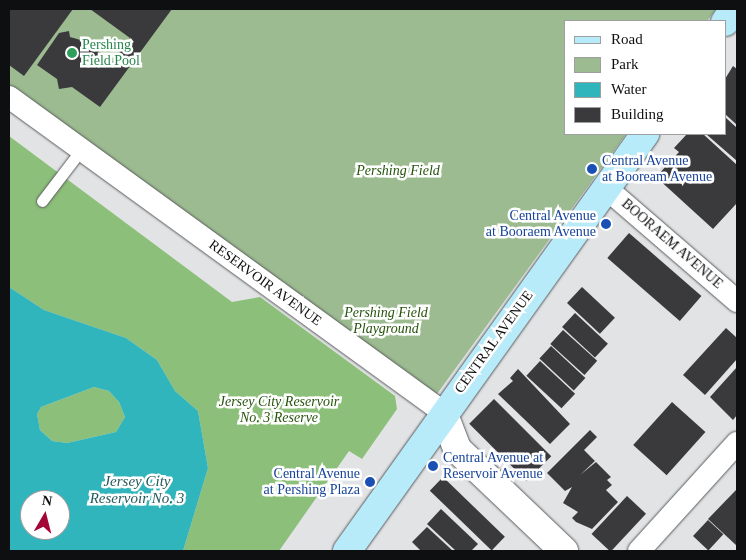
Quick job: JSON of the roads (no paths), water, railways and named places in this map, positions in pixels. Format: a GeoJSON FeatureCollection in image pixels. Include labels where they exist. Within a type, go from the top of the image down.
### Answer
{"type":"FeatureCollection","features":[{"type":"Feature","properties":{"kind":"main road"},"geometry":{"type":"LineString","coordinates":[[726,21],[734,9]]}},
{"type":"Feature","properties":{"kind":"main road","name":"CENTRAL AVENUE"},"geometry":{"type":"LineString","coordinates":[[347,551],[443,412],[644,135]]}},
{"type":"Feature","properties":{"kind":"street","name":"RESERVOIR AVENUE"},"geometry":{"type":"LineString","coordinates":[[9,98],[443,412]]}},
{"type":"Feature","properties":{"kind":"street","name":"BOORAEM AVENUE"},"geometry":{"type":"LineString","coordinates":[[606,188],[737,301]]}},
{"type":"Feature","properties":{"kind":"street"},"geometry":{"type":"LineString","coordinates":[[443,412],[457,449],[564,551]]}},
{"type":"Feature","properties":{"kind":"street"},"geometry":{"type":"LineString","coordinates":[[639,551],[737,443]]}},
{"type":"Feature","properties":{"kind":"lane"},"geometry":{"type":"LineString","coordinates":[[42,201],[81,150]]}},
{"type":"Feature","properties":{"kind":"water","name":"Jersey City Reservoir No. 3"},"geometry":{"type":"Polygon","coordinates":[[[9,287],[44,310],[126,338],[157,360],[175,391],[198,411],[208,468],[183,551],[9,551],[9,287]],[[94,387],[41,407],[37,414],[40,430],[52,441],[67,443],[116,432],[125,417],[119,402],[109,391],[94,387]]]}},
{"type":"Feature","properties":{"kind":"place","name":"Pershing Field Pool"},"geometry":{"type":"Point","coordinates":[72,53]}},
{"type":"Feature","properties":{"kind":"place","name":"Central Avenue at Booream Avenue"},"geometry":{"type":"Point","coordinates":[592,169]}},
{"type":"Feature","properties":{"kind":"place","name":"Central Avenue at Booraem Avenue"},"geometry":{"type":"Point","coordinates":[606,224]}},
{"type":"Feature","properties":{"kind":"place","name":"Central Avenue at Reservoir Avenue"},"geometry":{"type":"Point","coordinates":[433,466]}},
{"type":"Feature","properties":{"kind":"place","name":"Central Avenue at Pershing Plaza"},"geometry":{"type":"Point","coordinates":[370,482]}},
{"type":"Feature","properties":{"kind":"park label","name":"Pershing Field"},"geometry":{"type":"Point","coordinates":[398,171]}},
{"type":"Feature","properties":{"kind":"park label","name":"Pershing Field Playground"},"geometry":{"type":"Point","coordinates":[386,322]}},
{"type":"Feature","properties":{"kind":"park label","name":"Jersey City Reservoir No. 3 Reserve"},"geometry":{"type":"Point","coordinates":[279,410]}}]}
